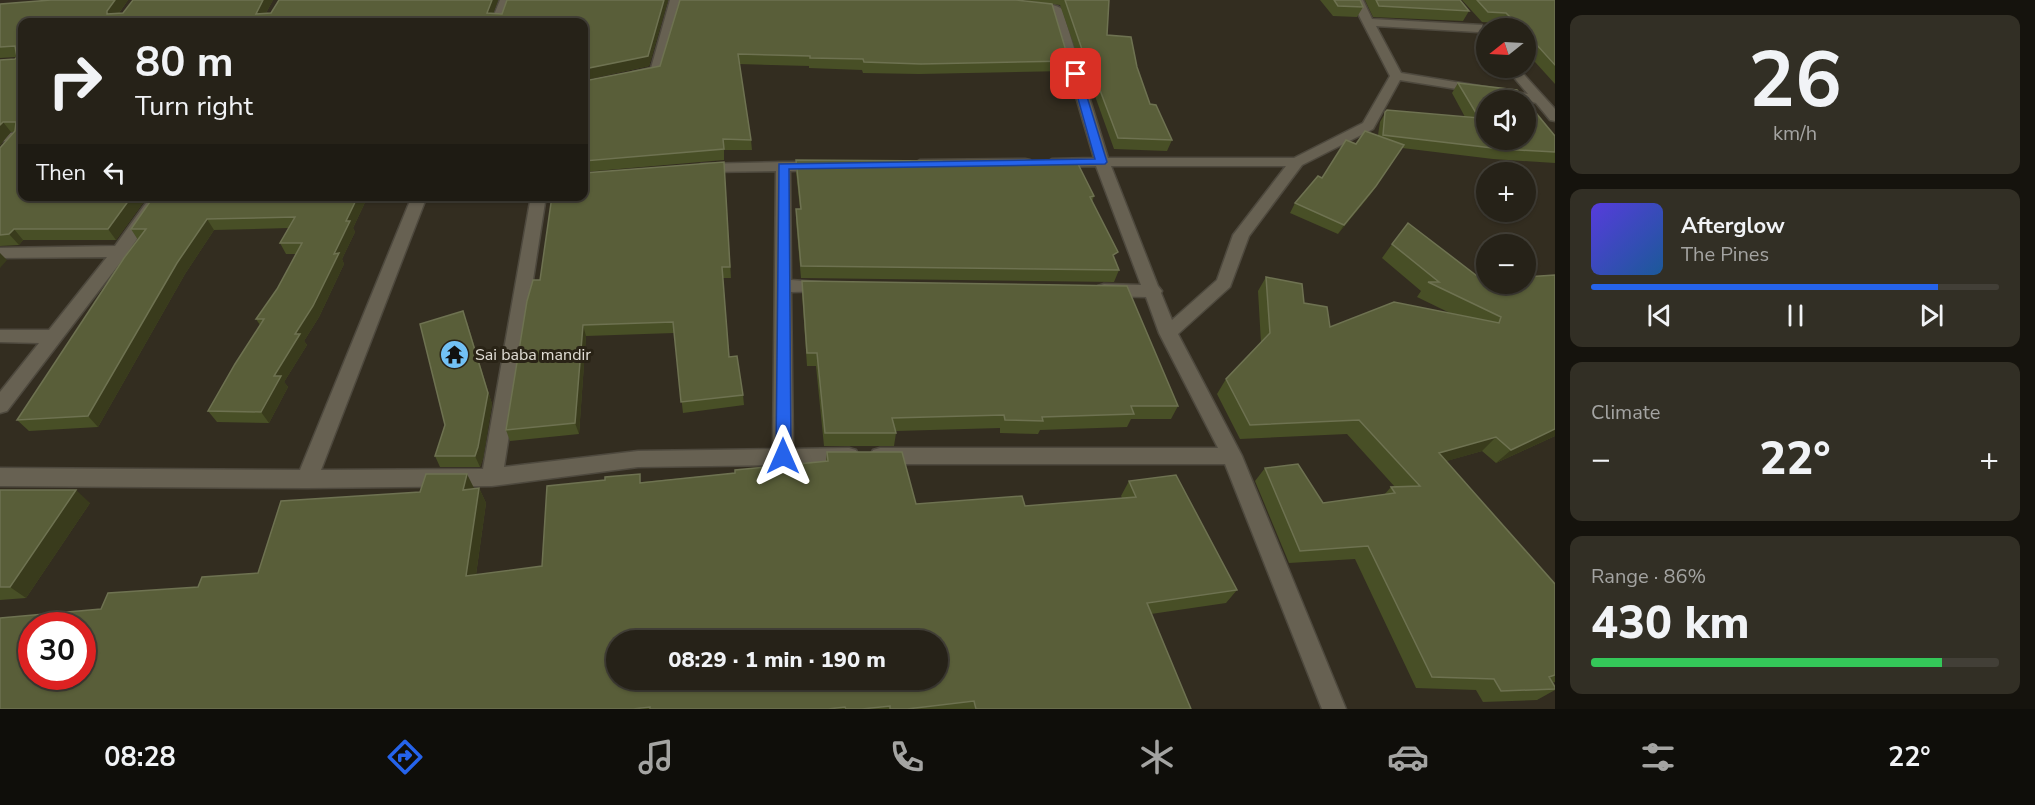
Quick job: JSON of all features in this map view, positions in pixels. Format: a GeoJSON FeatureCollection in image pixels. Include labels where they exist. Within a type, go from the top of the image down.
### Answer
{"type":"FeatureCollection","features":[{"type":"Feature","properties":{"kind":"street"},"geometry":{"type":"LineString","coordinates":[[499,18],[506,0]]}},
{"type":"Feature","properties":{"kind":"street"},"geometry":{"type":"LineString","coordinates":[[626,78],[657,71],[676,0]]}},
{"type":"Feature","properties":{"kind":"street"},"geometry":{"type":"LineString","coordinates":[[1357,0],[1396,76]]}},
{"type":"Feature","properties":{"kind":"street"},"geometry":{"type":"LineString","coordinates":[[1020,5],[1056,9],[1101,162],[1154,291],[1168,333],[1232,456],[1334,709]]}},
{"type":"Feature","properties":{"kind":"street"},"geometry":{"type":"LineString","coordinates":[[1466,14],[1476,26]]}},
{"type":"Feature","properties":{"kind":"street"},"geometry":{"type":"LineString","coordinates":[[1367,22],[1476,28]]}},
{"type":"Feature","properties":{"kind":"street"},"geometry":{"type":"LineString","coordinates":[[1396,76],[1540,100]]}},
{"type":"Feature","properties":{"kind":"street"},"geometry":{"type":"LineString","coordinates":[[1168,333],[1224,283],[1241,235],[1297,162],[1368,126],[1396,76]]}},
{"type":"Feature","properties":{"kind":"street"},"geometry":{"type":"LineString","coordinates":[[1521,78],[1555,117]]}},
{"type":"Feature","properties":{"kind":"street"},"geometry":{"type":"LineString","coordinates":[[3,143],[18,138]]}},
{"type":"Feature","properties":{"kind":"street"},"geometry":{"type":"LineString","coordinates":[[901,165],[1297,162]]}},
{"type":"Feature","properties":{"kind":"street"},"geometry":{"type":"LineString","coordinates":[[690,169],[726,166],[830,165]]}},
{"type":"Feature","properties":{"kind":"street"},"geometry":{"type":"LineString","coordinates":[[783,166],[783,456]]}},
{"type":"Feature","properties":{"kind":"street"},"geometry":{"type":"LineString","coordinates":[[0,406],[120,251],[155,201]]}},
{"type":"Feature","properties":{"kind":"street"},"geometry":{"type":"LineString","coordinates":[[307,479],[418,201]]}},
{"type":"Feature","properties":{"kind":"street"},"geometry":{"type":"LineString","coordinates":[[492,477],[538,201]]}},
{"type":"Feature","properties":{"kind":"street"},"geometry":{"type":"LineString","coordinates":[[0,253],[120,251]]}},
{"type":"Feature","properties":{"kind":"street"},"geometry":{"type":"LineString","coordinates":[[784,286],[843,287]]}},
{"type":"Feature","properties":{"kind":"street"},"geometry":{"type":"LineString","coordinates":[[1082,290],[1154,291]]}},
{"type":"Feature","properties":{"kind":"street"},"geometry":{"type":"LineString","coordinates":[[0,336],[54,337]]}},
{"type":"Feature","properties":{"kind":"street"},"geometry":{"type":"LineString","coordinates":[[0,477],[307,479],[492,477],[638,459],[783,456],[1232,456]]}},
{"type":"Feature","properties":{"kind":"building"},"geometry":{"type":"Polygon","coordinates":[[[51,0],[115,0],[107,14],[123,13],[133,0],[263,0],[256,14],[271,13],[279,0],[492,0],[487,13],[502,14],[507,0],[664,0],[648,56],[588,68],[588,18],[18,18],[18,201],[128,201],[108,229],[14,229],[9,234],[0,235],[0,148],[15,131],[16,122],[3,122],[0,125],[0,60],[17,57],[15,46],[0,47],[0,4],[51,0]]]}},
{"type":"Feature","properties":{"kind":"building"},"geometry":{"type":"Polygon","coordinates":[[[680,0],[1016,0],[1052,4],[1069,61],[921,64],[864,62],[863,59],[810,58],[810,56],[738,54],[751,140],[723,139],[724,149],[588,161],[588,80],[660,66],[680,0]]]}},
{"type":"Feature","properties":{"kind":"building"},"geometry":{"type":"Polygon","coordinates":[[[1065,0],[1109,0],[1107,35],[1131,37],[1137,67],[1150,104],[1156,105],[1172,140],[1118,138],[1089,61],[1086,61],[1065,0]]]}},
{"type":"Feature","properties":{"kind":"building"},"geometry":{"type":"Polygon","coordinates":[[[1334,0],[1360,0],[1363,7],[1338,6],[1334,0]]]}},
{"type":"Feature","properties":{"kind":"building"},"geometry":{"type":"Polygon","coordinates":[[[1376,0],[1460,0],[1469,11],[1379,6],[1376,0]]]}},
{"type":"Feature","properties":{"kind":"building"},"geometry":{"type":"Polygon","coordinates":[[[1477,0],[1555,0],[1555,65],[1536,44],[1536,18],[1511,18],[1506,13],[1488,12],[1477,0]]]}},
{"type":"Feature","properties":{"kind":"building"},"geometry":{"type":"Polygon","coordinates":[[[1458,83],[1517,90],[1476,90],[1476,113],[1458,83]]]}},
{"type":"Feature","properties":{"kind":"building"},"geometry":{"type":"Polygon","coordinates":[[[1387,110],[1476,118],[1476,146],[1383,135],[1387,110]]]}},
{"type":"Feature","properties":{"kind":"building"},"geometry":{"type":"Polygon","coordinates":[[[1536,113],[1555,136],[1555,152],[1519,150],[1536,150],[1536,113]]]}},
{"type":"Feature","properties":{"kind":"building"},"geometry":{"type":"Polygon","coordinates":[[[1365,131],[1404,145],[1376,186],[1344,225],[1295,203],[1318,176],[1322,178],[1346,140],[1356,144],[1365,131]]]}},
{"type":"Feature","properties":{"kind":"building"},"geometry":{"type":"Polygon","coordinates":[[[796,160],[942,161],[943,165],[1076,160],[1094,196],[1090,197],[1118,252],[1113,255],[1119,270],[801,266],[796,209],[801,209],[796,160]]]}},
{"type":"Feature","properties":{"kind":"building"},"geometry":{"type":"Polygon","coordinates":[[[724,162],[730,267],[722,267],[729,357],[737,356],[743,395],[681,402],[673,322],[583,325],[575,423],[506,430],[527,301],[533,280],[540,280],[551,201],[588,201],[588,173],[724,162]]]}},
{"type":"Feature","properties":{"kind":"building"},"geometry":{"type":"Polygon","coordinates":[[[151,201],[356,201],[346,221],[350,221],[334,254],[339,253],[313,306],[295,334],[300,334],[274,376],[281,376],[261,412],[208,411],[264,319],[256,319],[277,289],[302,243],[280,243],[295,217],[207,219],[177,263],[88,416],[17,420],[124,258],[146,229],[131,229],[151,201]]]}},
{"type":"Feature","properties":{"kind":"building"},"geometry":{"type":"Polygon","coordinates":[[[1408,223],[1476,275],[1476,294],[1536,294],[1536,276],[1555,275],[1555,429],[1511,450],[1496,437],[1439,453],[1555,584],[1555,675],[1549,677],[1555,689],[1501,691],[1494,679],[1432,677],[1368,546],[1300,551],[1265,468],[1298,464],[1323,503],[1395,493],[1391,487],[1420,486],[1359,420],[1250,425],[1226,379],[1270,333],[1266,277],[1302,284],[1304,303],[1327,307],[1330,327],[1394,302],[1499,323],[1501,317],[1428,282],[1439,282],[1392,244],[1408,223]]]}},
{"type":"Feature","properties":{"kind":"building"},"geometry":{"type":"Polygon","coordinates":[[[802,281],[1127,286],[1178,406],[1131,406],[1134,414],[1042,417],[1043,421],[1005,420],[1004,415],[892,418],[896,433],[825,433],[817,353],[807,353],[802,281]]]}},
{"type":"Feature","properties":{"kind":"building"},"geometry":{"type":"Polygon","coordinates":[[[463,311],[488,393],[478,447],[475,456],[435,456],[445,425],[420,324],[463,311]]]}},
{"type":"Feature","properties":{"kind":"building"},"geometry":{"type":"Polygon","coordinates":[[[827,452],[902,452],[916,504],[1022,496],[1025,506],[1136,497],[1129,481],[1176,475],[1237,590],[1147,603],[1191,709],[976,709],[974,701],[907,709],[890,709],[890,706],[862,709],[846,709],[845,707],[828,709],[650,709],[650,707],[633,709],[0,709],[0,618],[18,616],[18,690],[96,690],[96,612],[67,612],[101,609],[108,593],[198,587],[202,577],[258,573],[281,501],[420,492],[426,474],[467,474],[463,490],[479,488],[466,576],[542,566],[547,486],[640,474],[640,483],[735,473],[735,470],[828,461],[827,452]]]}},
{"type":"Feature","properties":{"kind":"building"},"geometry":{"type":"Polygon","coordinates":[[[0,490],[76,490],[10,587],[0,587],[0,490]]]}},
{"type":"Feature","properties":{"kind":"place","name":"Sai baba mandir"},"geometry":{"type":"Point","coordinates":[454,355]}},
{"type":"Feature","properties":{"kind":"route"},"geometry":{"type":"LineString","coordinates":[[783,456],[783,166],[1101,162],[1076,74]]}}]}
